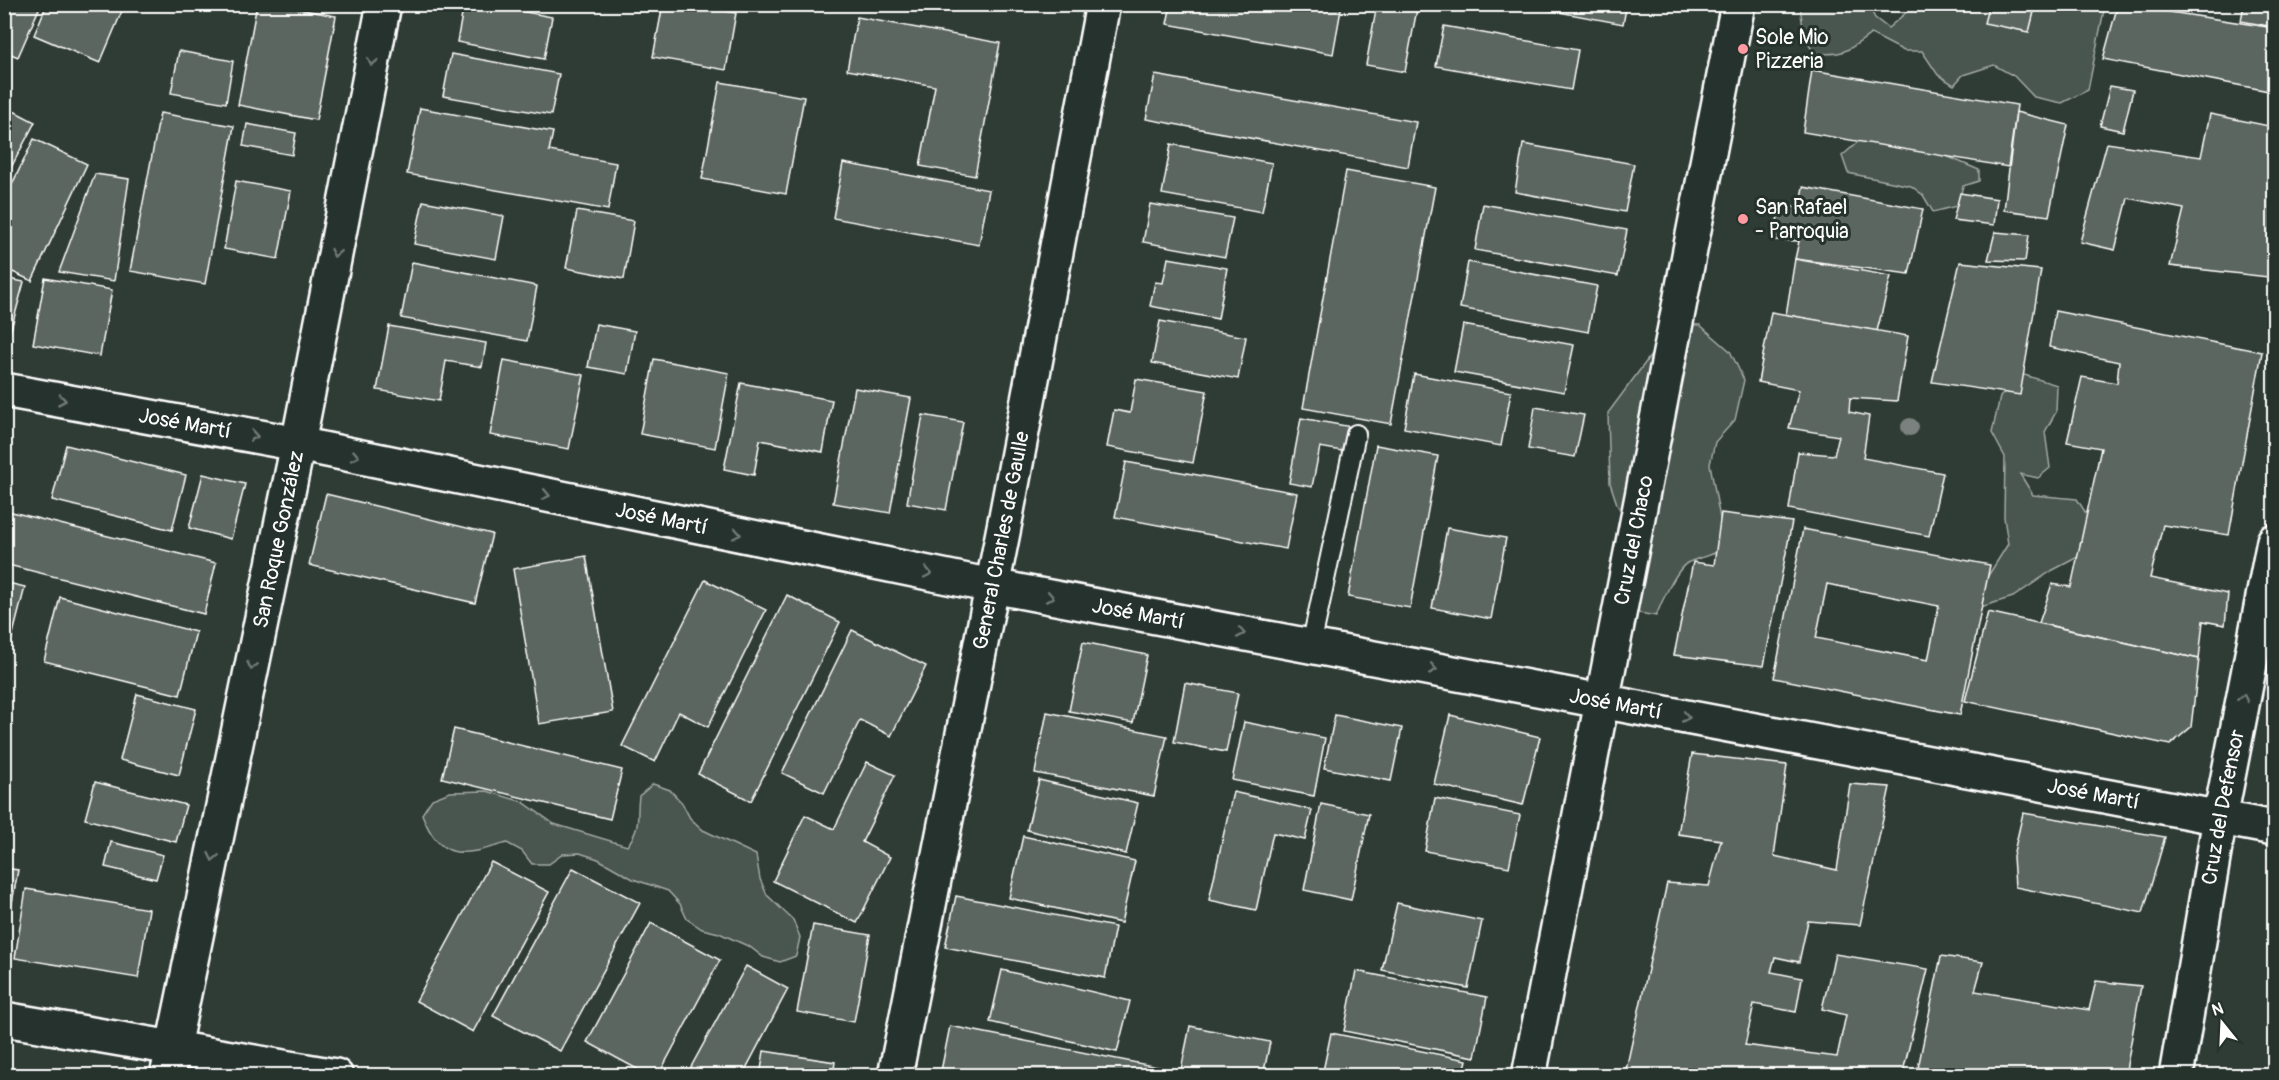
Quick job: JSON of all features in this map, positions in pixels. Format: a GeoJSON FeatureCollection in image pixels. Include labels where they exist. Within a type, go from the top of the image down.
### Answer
{"type":"FeatureCollection","features":[{"type":"Feature","properties":{"kind":"street","name":"San Roque González"},"geometry":{"type":"LineString","coordinates":[[170,1062],[298,444],[384,4]]}},
{"type":"Feature","properties":{"kind":"street","name":"General Charles de Gaulle"},"geometry":{"type":"LineString","coordinates":[[895,1076],[992,586],[1103,4]]}},
{"type":"Feature","properties":{"kind":"street","name":"Cruz del Chaco"},"geometry":{"type":"LineString","coordinates":[[1529,1076],[1738,4]]}},
{"type":"Feature","properties":{"kind":"street","name":"José Martí"},"geometry":{"type":"LineString","coordinates":[[4,390],[298,444],[992,586],[2274,828]]}},
{"type":"Feature","properties":{"kind":"street","name":"Cruz del Defensor"},"geometry":{"type":"LineString","coordinates":[[2176,1076],[2220,818],[2274,541]]}},
{"type":"Feature","properties":{"kind":"street"},"geometry":{"type":"LineString","coordinates":[[4,1019],[170,1062],[336,1076]]}},
{"type":"Feature","properties":{"kind":"lane"},"geometry":{"type":"LineString","coordinates":[[1311,646],[1356,434]]}},
{"type":"Feature","properties":{"kind":"shaded area"},"geometry":{"type":"Polygon","coordinates":[[[1800,5],[1868,5],[1875,18],[1888,28],[1908,11],[1938,5],[2105,5],[2088,90],[2062,103],[2034,97],[2014,76],[1994,65],[1963,75],[1954,85],[1938,75],[1922,51],[1904,51],[1871,34],[1856,45],[1839,53],[1814,53],[1804,37],[1800,5]]]}},
{"type":"Feature","properties":{"kind":"shaded area"},"geometry":{"type":"Polygon","coordinates":[[[1859,141],[1930,149],[1979,170],[1979,181],[1963,186],[1957,206],[1933,212],[1923,195],[1911,186],[1848,173],[1842,156],[1859,141]]]}},
{"type":"Feature","properties":{"kind":"shaded area"},"geometry":{"type":"Polygon","coordinates":[[[1674,324],[1700,325],[1730,351],[1744,380],[1735,420],[1715,442],[1710,464],[1725,546],[1716,552],[1687,563],[1678,572],[1656,616],[1639,613],[1635,605],[1639,547],[1617,504],[1610,483],[1608,413],[1674,324]]]}},
{"type":"Feature","properties":{"kind":"shaded area"},"geometry":{"type":"Polygon","coordinates":[[[2021,374],[2057,385],[2056,412],[2045,432],[2050,468],[2038,478],[2020,474],[2033,495],[2077,499],[2089,518],[2095,548],[2053,570],[2013,597],[1984,606],[1971,598],[1983,584],[2008,544],[2004,517],[2005,457],[1992,433],[2000,397],[2021,374]]]}},
{"type":"Feature","properties":{"kind":"shaded area"},"geometry":{"type":"Polygon","coordinates":[[[653,784],[670,790],[682,803],[690,818],[703,830],[756,855],[760,879],[767,895],[793,920],[800,937],[796,956],[780,962],[763,957],[750,947],[719,933],[702,929],[687,919],[680,904],[668,891],[633,879],[598,859],[580,853],[563,854],[549,864],[532,864],[522,851],[507,843],[479,851],[456,852],[437,841],[422,814],[432,799],[450,792],[487,791],[523,802],[554,824],[627,846],[637,827],[639,796],[653,784]]]}},
{"type":"Feature","properties":{"kind":"building"},"geometry":{"type":"Polygon","coordinates":[[[4,4],[41,4],[18,57],[4,51],[4,4]]]}},
{"type":"Feature","properties":{"kind":"building"},"geometry":{"type":"Polygon","coordinates":[[[47,4],[125,4],[100,63],[34,35],[47,4]]]}},
{"type":"Feature","properties":{"kind":"building"},"geometry":{"type":"Polygon","coordinates":[[[257,4],[272,4],[336,16],[316,120],[238,105],[257,4]]]}},
{"type":"Feature","properties":{"kind":"building"},"geometry":{"type":"Polygon","coordinates":[[[464,4],[484,4],[552,17],[544,59],[457,42],[464,4]]]}},
{"type":"Feature","properties":{"kind":"building"},"geometry":{"type":"Polygon","coordinates":[[[663,4],[689,4],[736,13],[726,70],[653,57],[663,4]]]}},
{"type":"Feature","properties":{"kind":"building"},"geometry":{"type":"Polygon","coordinates":[[[1171,4],[1342,4],[1333,54],[1167,24],[1171,4]]]}},
{"type":"Feature","properties":{"kind":"building"},"geometry":{"type":"Polygon","coordinates":[[[1377,4],[1418,4],[1405,72],[1366,65],[1377,4]]]}},
{"type":"Feature","properties":{"kind":"building"},"geometry":{"type":"Polygon","coordinates":[[[1516,4],[1627,4],[1623,24],[1516,4]]]}},
{"type":"Feature","properties":{"kind":"building"},"geometry":{"type":"Polygon","coordinates":[[[1989,4],[2036,4],[2029,32],[1984,23],[1989,4]]]}},
{"type":"Feature","properties":{"kind":"building"},"geometry":{"type":"Polygon","coordinates":[[[2118,4],[2274,28],[2274,92],[2103,59],[2118,4]]]}},
{"type":"Feature","properties":{"kind":"building"},"geometry":{"type":"Polygon","coordinates":[[[2244,4],[2274,4],[2274,27],[2241,21],[2244,4]]]}},
{"type":"Feature","properties":{"kind":"building"},"geometry":{"type":"Polygon","coordinates":[[[857,17],[1000,43],[975,176],[920,166],[935,86],[847,70],[857,17]]]}},
{"type":"Feature","properties":{"kind":"building"},"geometry":{"type":"Polygon","coordinates":[[[1444,26],[1578,50],[1571,90],[1436,66],[1444,26]]]}},
{"type":"Feature","properties":{"kind":"building"},"geometry":{"type":"Polygon","coordinates":[[[179,51],[233,61],[226,103],[171,93],[179,51]]]}},
{"type":"Feature","properties":{"kind":"building"},"geometry":{"type":"Polygon","coordinates":[[[451,54],[559,74],[551,115],[443,96],[451,54]]]}},
{"type":"Feature","properties":{"kind":"building"},"geometry":{"type":"Polygon","coordinates":[[[1812,70],[2017,105],[2008,167],[1803,132],[1812,70]]]}},
{"type":"Feature","properties":{"kind":"building"},"geometry":{"type":"Polygon","coordinates":[[[1155,75],[1416,122],[1408,167],[1146,119],[1155,75]]]}},
{"type":"Feature","properties":{"kind":"building"},"geometry":{"type":"Polygon","coordinates":[[[720,82],[804,97],[786,194],[702,179],[720,82]]]}},
{"type":"Feature","properties":{"kind":"building"},"geometry":{"type":"Polygon","coordinates":[[[2110,86],[2133,90],[2123,131],[2100,126],[2110,86]]]}},
{"type":"Feature","properties":{"kind":"building"},"geometry":{"type":"Polygon","coordinates":[[[4,106],[35,122],[4,181],[4,106]]]}},
{"type":"Feature","properties":{"kind":"building"},"geometry":{"type":"Polygon","coordinates":[[[420,108],[553,132],[549,151],[616,163],[608,210],[407,174],[420,108]]]}},
{"type":"Feature","properties":{"kind":"building"},"geometry":{"type":"Polygon","coordinates":[[[2016,112],[2068,125],[2049,216],[2004,210],[2016,112]]]}},
{"type":"Feature","properties":{"kind":"building"},"geometry":{"type":"Polygon","coordinates":[[[160,113],[234,126],[205,284],[130,271],[160,113]]]}},
{"type":"Feature","properties":{"kind":"building"},"geometry":{"type":"Polygon","coordinates":[[[2210,114],[2274,127],[2274,247],[2268,277],[2170,266],[2184,209],[2128,198],[2115,250],[2080,242],[2107,143],[2201,157],[2210,114]]]}},
{"type":"Feature","properties":{"kind":"building"},"geometry":{"type":"Polygon","coordinates":[[[247,124],[296,133],[292,155],[243,146],[247,124]]]}},
{"type":"Feature","properties":{"kind":"building"},"geometry":{"type":"Polygon","coordinates":[[[34,139],[87,164],[32,281],[4,268],[4,201],[34,139]]]}},
{"type":"Feature","properties":{"kind":"building"},"geometry":{"type":"Polygon","coordinates":[[[1171,144],[1272,163],[1262,212],[1162,194],[1171,144]]]}},
{"type":"Feature","properties":{"kind":"building"},"geometry":{"type":"Polygon","coordinates":[[[1523,144],[1634,164],[1625,212],[1515,192],[1523,144]]]}},
{"type":"Feature","properties":{"kind":"building"},"geometry":{"type":"Polygon","coordinates":[[[843,163],[989,190],[979,245],[833,218],[843,163]]]}},
{"type":"Feature","properties":{"kind":"building"},"geometry":{"type":"Polygon","coordinates":[[[1346,171],[1435,187],[1391,424],[1303,408],[1346,171]]]}},
{"type":"Feature","properties":{"kind":"building"},"geometry":{"type":"Polygon","coordinates":[[[95,174],[129,179],[114,281],[59,272],[95,174]]]}},
{"type":"Feature","properties":{"kind":"building"},"geometry":{"type":"Polygon","coordinates":[[[236,181],[291,191],[278,259],[224,249],[236,181]]]}},
{"type":"Feature","properties":{"kind":"building"},"geometry":{"type":"Polygon","coordinates":[[[1803,187],[1923,209],[1909,274],[1795,259],[1799,241],[1774,240],[1780,204],[1799,208],[1803,187]]]}},
{"type":"Feature","properties":{"kind":"building"},"geometry":{"type":"Polygon","coordinates":[[[1960,193],[1997,199],[1994,225],[1953,220],[1960,193]]]}},
{"type":"Feature","properties":{"kind":"building"},"geometry":{"type":"Polygon","coordinates":[[[423,201],[504,216],[496,259],[414,244],[423,201]]]}},
{"type":"Feature","properties":{"kind":"building"},"geometry":{"type":"Polygon","coordinates":[[[1150,204],[1233,218],[1225,257],[1143,242],[1150,204]]]}},
{"type":"Feature","properties":{"kind":"building"},"geometry":{"type":"Polygon","coordinates":[[[1483,204],[1627,230],[1618,276],[1475,250],[1483,204]]]}},
{"type":"Feature","properties":{"kind":"building"},"geometry":{"type":"Polygon","coordinates":[[[577,211],[634,221],[624,279],[566,268],[577,211]]]}},
{"type":"Feature","properties":{"kind":"building"},"geometry":{"type":"Polygon","coordinates":[[[1995,232],[2029,235],[2025,261],[1988,260],[1995,232]]]}},
{"type":"Feature","properties":{"kind":"building"},"geometry":{"type":"Polygon","coordinates":[[[1168,258],[1227,268],[1218,319],[1150,306],[1155,282],[1163,283],[1168,258]]]}},
{"type":"Feature","properties":{"kind":"building"},"geometry":{"type":"Polygon","coordinates":[[[1795,259],[1891,276],[1877,331],[1786,315],[1795,259]]]}},
{"type":"Feature","properties":{"kind":"building"},"geometry":{"type":"Polygon","coordinates":[[[412,262],[537,286],[527,341],[401,318],[412,262]]]}},
{"type":"Feature","properties":{"kind":"building"},"geometry":{"type":"Polygon","coordinates":[[[1468,262],[1597,286],[1588,332],[1460,308],[1468,262]]]}},
{"type":"Feature","properties":{"kind":"building"},"geometry":{"type":"Polygon","coordinates":[[[1960,262],[2041,270],[2020,395],[1932,382],[1960,262]]]}},
{"type":"Feature","properties":{"kind":"building"},"geometry":{"type":"Polygon","coordinates":[[[4,278],[24,282],[8,340],[4,339],[4,278]]]}},
{"type":"Feature","properties":{"kind":"building"},"geometry":{"type":"Polygon","coordinates":[[[45,278],[112,290],[100,356],[33,344],[45,278]]]}},
{"type":"Feature","properties":{"kind":"building"},"geometry":{"type":"Polygon","coordinates":[[[2055,311],[2262,352],[2229,535],[2163,525],[2150,578],[2228,594],[2225,625],[2203,621],[2199,659],[2039,623],[2052,584],[2071,587],[2101,448],[2067,442],[2082,377],[2117,383],[2119,362],[2049,347],[2055,311]]]}},
{"type":"Feature","properties":{"kind":"building"},"geometry":{"type":"Polygon","coordinates":[[[1771,312],[1908,336],[1897,401],[1850,398],[1849,412],[1869,416],[1863,458],[1943,473],[1929,536],[1789,509],[1798,452],[1834,455],[1839,436],[1789,428],[1799,390],[1758,382],[1771,312]]]}},
{"type":"Feature","properties":{"kind":"building"},"geometry":{"type":"Polygon","coordinates":[[[1160,321],[1246,337],[1238,379],[1152,363],[1160,321]]]}},
{"type":"Feature","properties":{"kind":"building"},"geometry":{"type":"Polygon","coordinates":[[[596,324],[635,331],[627,374],[588,367],[596,324]]]}},
{"type":"Feature","properties":{"kind":"building"},"geometry":{"type":"Polygon","coordinates":[[[1463,325],[1574,345],[1564,392],[1454,372],[1463,325]]]}},
{"type":"Feature","properties":{"kind":"building"},"geometry":{"type":"Polygon","coordinates":[[[389,326],[486,343],[482,367],[446,361],[439,401],[377,390],[389,326]]]}},
{"type":"Feature","properties":{"kind":"building"},"geometry":{"type":"Polygon","coordinates":[[[654,359],[729,373],[715,448],[640,434],[654,359]]]}},
{"type":"Feature","properties":{"kind":"building"},"geometry":{"type":"Polygon","coordinates":[[[504,360],[584,375],[569,449],[490,435],[504,360]]]}},
{"type":"Feature","properties":{"kind":"building"},"geometry":{"type":"Polygon","coordinates":[[[1414,374],[1511,392],[1501,446],[1404,428],[1414,374]]]}},
{"type":"Feature","properties":{"kind":"building"},"geometry":{"type":"Polygon","coordinates":[[[1136,379],[1207,391],[1193,463],[1107,447],[1114,410],[1130,413],[1136,379]]]}},
{"type":"Feature","properties":{"kind":"building"},"geometry":{"type":"Polygon","coordinates":[[[741,383],[832,400],[823,452],[760,440],[754,475],[724,469],[741,383]]]}},
{"type":"Feature","properties":{"kind":"building"},"geometry":{"type":"Polygon","coordinates":[[[855,388],[911,398],[890,513],[833,503],[855,388]]]}},
{"type":"Feature","properties":{"kind":"building"},"geometry":{"type":"Polygon","coordinates":[[[1535,407],[1584,415],[1575,457],[1528,449],[1535,407]]]}},
{"type":"Feature","properties":{"kind":"building"},"geometry":{"type":"Polygon","coordinates":[[[923,415],[963,422],[946,510],[907,503],[923,415]]]}},
{"type":"Feature","properties":{"kind":"building"},"geometry":{"type":"Polygon","coordinates":[[[1301,418],[1352,427],[1347,452],[1320,447],[1312,487],[1289,483],[1301,418]]]}},
{"type":"Feature","properties":{"kind":"building"},"geometry":{"type":"Polygon","coordinates":[[[66,445],[186,475],[172,530],[52,500],[66,445]]]}},
{"type":"Feature","properties":{"kind":"building"},"geometry":{"type":"Polygon","coordinates":[[[1376,445],[1438,456],[1410,608],[1348,597],[1376,445]]]}},
{"type":"Feature","properties":{"kind":"building"},"geometry":{"type":"Polygon","coordinates":[[[1126,462],[1297,493],[1286,549],[1115,517],[1126,462]]]}},
{"type":"Feature","properties":{"kind":"building"},"geometry":{"type":"Polygon","coordinates":[[[203,474],[245,484],[231,539],[189,528],[203,474]]]}},
{"type":"Feature","properties":{"kind":"building"},"geometry":{"type":"Polygon","coordinates":[[[326,494],[492,534],[475,603],[309,565],[326,494]]]}},
{"type":"Feature","properties":{"kind":"building"},"geometry":{"type":"Polygon","coordinates":[[[4,510],[216,563],[204,614],[4,564],[4,510]]]}},
{"type":"Feature","properties":{"kind":"building"},"geometry":{"type":"Polygon","coordinates":[[[1721,513],[1792,522],[1764,666],[1674,655],[1693,562],[1714,565],[1721,513]]]}},
{"type":"Feature","properties":{"kind":"building"},"geometry":{"type":"Polygon","coordinates":[[[1447,528],[1506,538],[1491,619],[1432,608],[1447,528]]]}},
{"type":"Feature","properties":{"kind":"building"},"geometry":{"type":"Polygon","coordinates":[[[1803,529],[1990,565],[1960,715],[1774,678],[1803,529]],[[1827,584],[1816,638],[1928,660],[1939,606],[1827,584]]]}},
{"type":"Feature","properties":{"kind":"building"},"geometry":{"type":"Polygon","coordinates":[[[586,556],[613,712],[539,724],[513,569],[586,556]]]}},
{"type":"Feature","properties":{"kind":"building"},"geometry":{"type":"Polygon","coordinates":[[[705,580],[766,610],[708,727],[679,712],[655,762],[622,746],[705,580]]]}},
{"type":"Feature","properties":{"kind":"building"},"geometry":{"type":"Polygon","coordinates":[[[4,582],[25,587],[4,669],[4,582]]]}},
{"type":"Feature","properties":{"kind":"building"},"geometry":{"type":"Polygon","coordinates":[[[787,595],[840,622],[751,801],[698,774],[787,595]]]}},
{"type":"Feature","properties":{"kind":"building"},"geometry":{"type":"Polygon","coordinates":[[[60,597],[196,632],[180,695],[44,661],[60,597]]]}},
{"type":"Feature","properties":{"kind":"building"},"geometry":{"type":"Polygon","coordinates":[[[1988,612],[2199,659],[2191,727],[2170,745],[1965,701],[1988,612]]]}},
{"type":"Feature","properties":{"kind":"building"},"geometry":{"type":"Polygon","coordinates":[[[852,630],[926,666],[891,736],[860,720],[824,793],[782,773],[852,630]]]}},
{"type":"Feature","properties":{"kind":"building"},"geometry":{"type":"Polygon","coordinates":[[[1083,642],[1147,655],[1133,723],[1069,711],[1083,642]]]}},
{"type":"Feature","properties":{"kind":"building"},"geometry":{"type":"Polygon","coordinates":[[[1185,683],[1238,693],[1226,752],[1174,742],[1185,683]]]}},
{"type":"Feature","properties":{"kind":"building"},"geometry":{"type":"Polygon","coordinates":[[[137,694],[196,709],[179,775],[120,760],[137,694]]]}},
{"type":"Feature","properties":{"kind":"building"},"geometry":{"type":"Polygon","coordinates":[[[1047,712],[1167,736],[1154,796],[1035,773],[1047,712]]]}},
{"type":"Feature","properties":{"kind":"building"},"geometry":{"type":"Polygon","coordinates":[[[1335,715],[1402,728],[1391,781],[1324,768],[1335,715]]]}},
{"type":"Feature","properties":{"kind":"building"},"geometry":{"type":"Polygon","coordinates":[[[1450,715],[1540,737],[1523,805],[1434,784],[1450,715]]]}},
{"type":"Feature","properties":{"kind":"building"},"geometry":{"type":"Polygon","coordinates":[[[1244,722],[1325,738],[1314,796],[1232,780],[1244,722]]]}},
{"type":"Feature","properties":{"kind":"building"},"geometry":{"type":"Polygon","coordinates":[[[454,729],[622,770],[610,819],[442,778],[454,729]]]}},
{"type":"Feature","properties":{"kind":"building"},"geometry":{"type":"Polygon","coordinates":[[[1692,754],[1787,765],[1774,856],[1837,870],[1850,784],[1890,787],[1860,925],[1808,921],[1799,962],[1775,957],[1771,972],[1802,978],[1796,1012],[1754,1004],[1745,1045],[1837,1057],[1846,1015],[1822,1009],[1835,954],[1928,969],[1902,1076],[1625,1074],[1667,883],[1709,886],[1721,840],[1678,834],[1692,754]]]}},
{"type":"Feature","properties":{"kind":"building"},"geometry":{"type":"Polygon","coordinates":[[[867,762],[895,775],[862,842],[890,857],[857,923],[773,881],[805,815],[834,829],[867,762]]]}},
{"type":"Feature","properties":{"kind":"building"},"geometry":{"type":"Polygon","coordinates":[[[1039,780],[1138,803],[1126,854],[1027,830],[1039,780]]]}},
{"type":"Feature","properties":{"kind":"building"},"geometry":{"type":"Polygon","coordinates":[[[95,782],[186,805],[176,842],[85,819],[95,782]]]}},
{"type":"Feature","properties":{"kind":"building"},"geometry":{"type":"Polygon","coordinates":[[[1233,792],[1312,810],[1305,840],[1273,833],[1256,910],[1209,900],[1233,792]]]}},
{"type":"Feature","properties":{"kind":"building"},"geometry":{"type":"Polygon","coordinates":[[[1435,798],[1520,815],[1509,867],[1425,851],[1435,798]]]}},
{"type":"Feature","properties":{"kind":"building"},"geometry":{"type":"Polygon","coordinates":[[[1321,804],[1369,814],[1351,900],[1304,890],[1321,804]]]}},
{"type":"Feature","properties":{"kind":"building"},"geometry":{"type":"Polygon","coordinates":[[[2023,813],[2165,837],[2143,913],[2015,887],[2013,856],[2023,813]]]}},
{"type":"Feature","properties":{"kind":"building"},"geometry":{"type":"Polygon","coordinates":[[[1023,836],[1135,861],[1121,923],[1009,898],[1023,836]]]}},
{"type":"Feature","properties":{"kind":"building"},"geometry":{"type":"Polygon","coordinates":[[[111,842],[163,855],[156,879],[105,867],[111,842]]]}},
{"type":"Feature","properties":{"kind":"building"},"geometry":{"type":"Polygon","coordinates":[[[491,862],[549,892],[473,1032],[416,1001],[491,862]]]}},
{"type":"Feature","properties":{"kind":"building"},"geometry":{"type":"Polygon","coordinates":[[[4,868],[18,870],[5,942],[4,942],[4,868]]]}},
{"type":"Feature","properties":{"kind":"building"},"geometry":{"type":"Polygon","coordinates":[[[573,868],[640,903],[560,1051],[493,1016],[573,868]]]}},
{"type":"Feature","properties":{"kind":"building"},"geometry":{"type":"Polygon","coordinates":[[[26,889],[149,909],[138,978],[15,958],[26,889]]]}},
{"type":"Feature","properties":{"kind":"building"},"geometry":{"type":"Polygon","coordinates":[[[956,896],[1115,927],[1105,978],[945,947],[956,896]]]}},
{"type":"Feature","properties":{"kind":"building"},"geometry":{"type":"Polygon","coordinates":[[[1397,903],[1482,921],[1468,988],[1382,970],[1397,903]]]}},
{"type":"Feature","properties":{"kind":"building"},"geometry":{"type":"Polygon","coordinates":[[[651,923],[720,960],[658,1076],[650,1076],[587,1042],[651,923]]]}},
{"type":"Feature","properties":{"kind":"building"},"geometry":{"type":"Polygon","coordinates":[[[813,925],[870,935],[854,1022],[797,1012],[813,925]]]}},
{"type":"Feature","properties":{"kind":"building"},"geometry":{"type":"Polygon","coordinates":[[[1941,956],[1983,962],[1975,991],[2089,1010],[2096,981],[2141,986],[2125,1076],[1963,1076],[1918,1068],[1941,956]]]}},
{"type":"Feature","properties":{"kind":"building"},"geometry":{"type":"Polygon","coordinates":[[[746,966],[788,989],[742,1076],[686,1076],[746,966]]]}},
{"type":"Feature","properties":{"kind":"building"},"geometry":{"type":"Polygon","coordinates":[[[1002,970],[1130,1001],[1117,1052],[990,1022],[1002,970]]]}},
{"type":"Feature","properties":{"kind":"building"},"geometry":{"type":"Polygon","coordinates":[[[1356,971],[1487,997],[1475,1057],[1344,1031],[1356,971]]]}},
{"type":"Feature","properties":{"kind":"building"},"geometry":{"type":"Polygon","coordinates":[[[950,1026],[1173,1070],[1172,1076],[940,1076],[950,1026]]]}},
{"type":"Feature","properties":{"kind":"building"},"geometry":{"type":"Polygon","coordinates":[[[1190,1026],[1270,1042],[1263,1076],[1212,1076],[1181,1070],[1190,1026]]]}},
{"type":"Feature","properties":{"kind":"building"},"geometry":{"type":"Polygon","coordinates":[[[1331,1033],[1467,1060],[1463,1076],[1322,1076],[1331,1033]]]}},
{"type":"Feature","properties":{"kind":"building"},"geometry":{"type":"Polygon","coordinates":[[[764,1051],[835,1062],[833,1076],[760,1076],[764,1051]]]}},
{"type":"Feature","properties":{"kind":"place","name":"Sole Mio Pizzeria"},"geometry":{"type":"Point","coordinates":[1743,49]}},
{"type":"Feature","properties":{"kind":"place","name":"San Rafael - Parroquia"},"geometry":{"type":"Point","coordinates":[1743,219]}}]}
